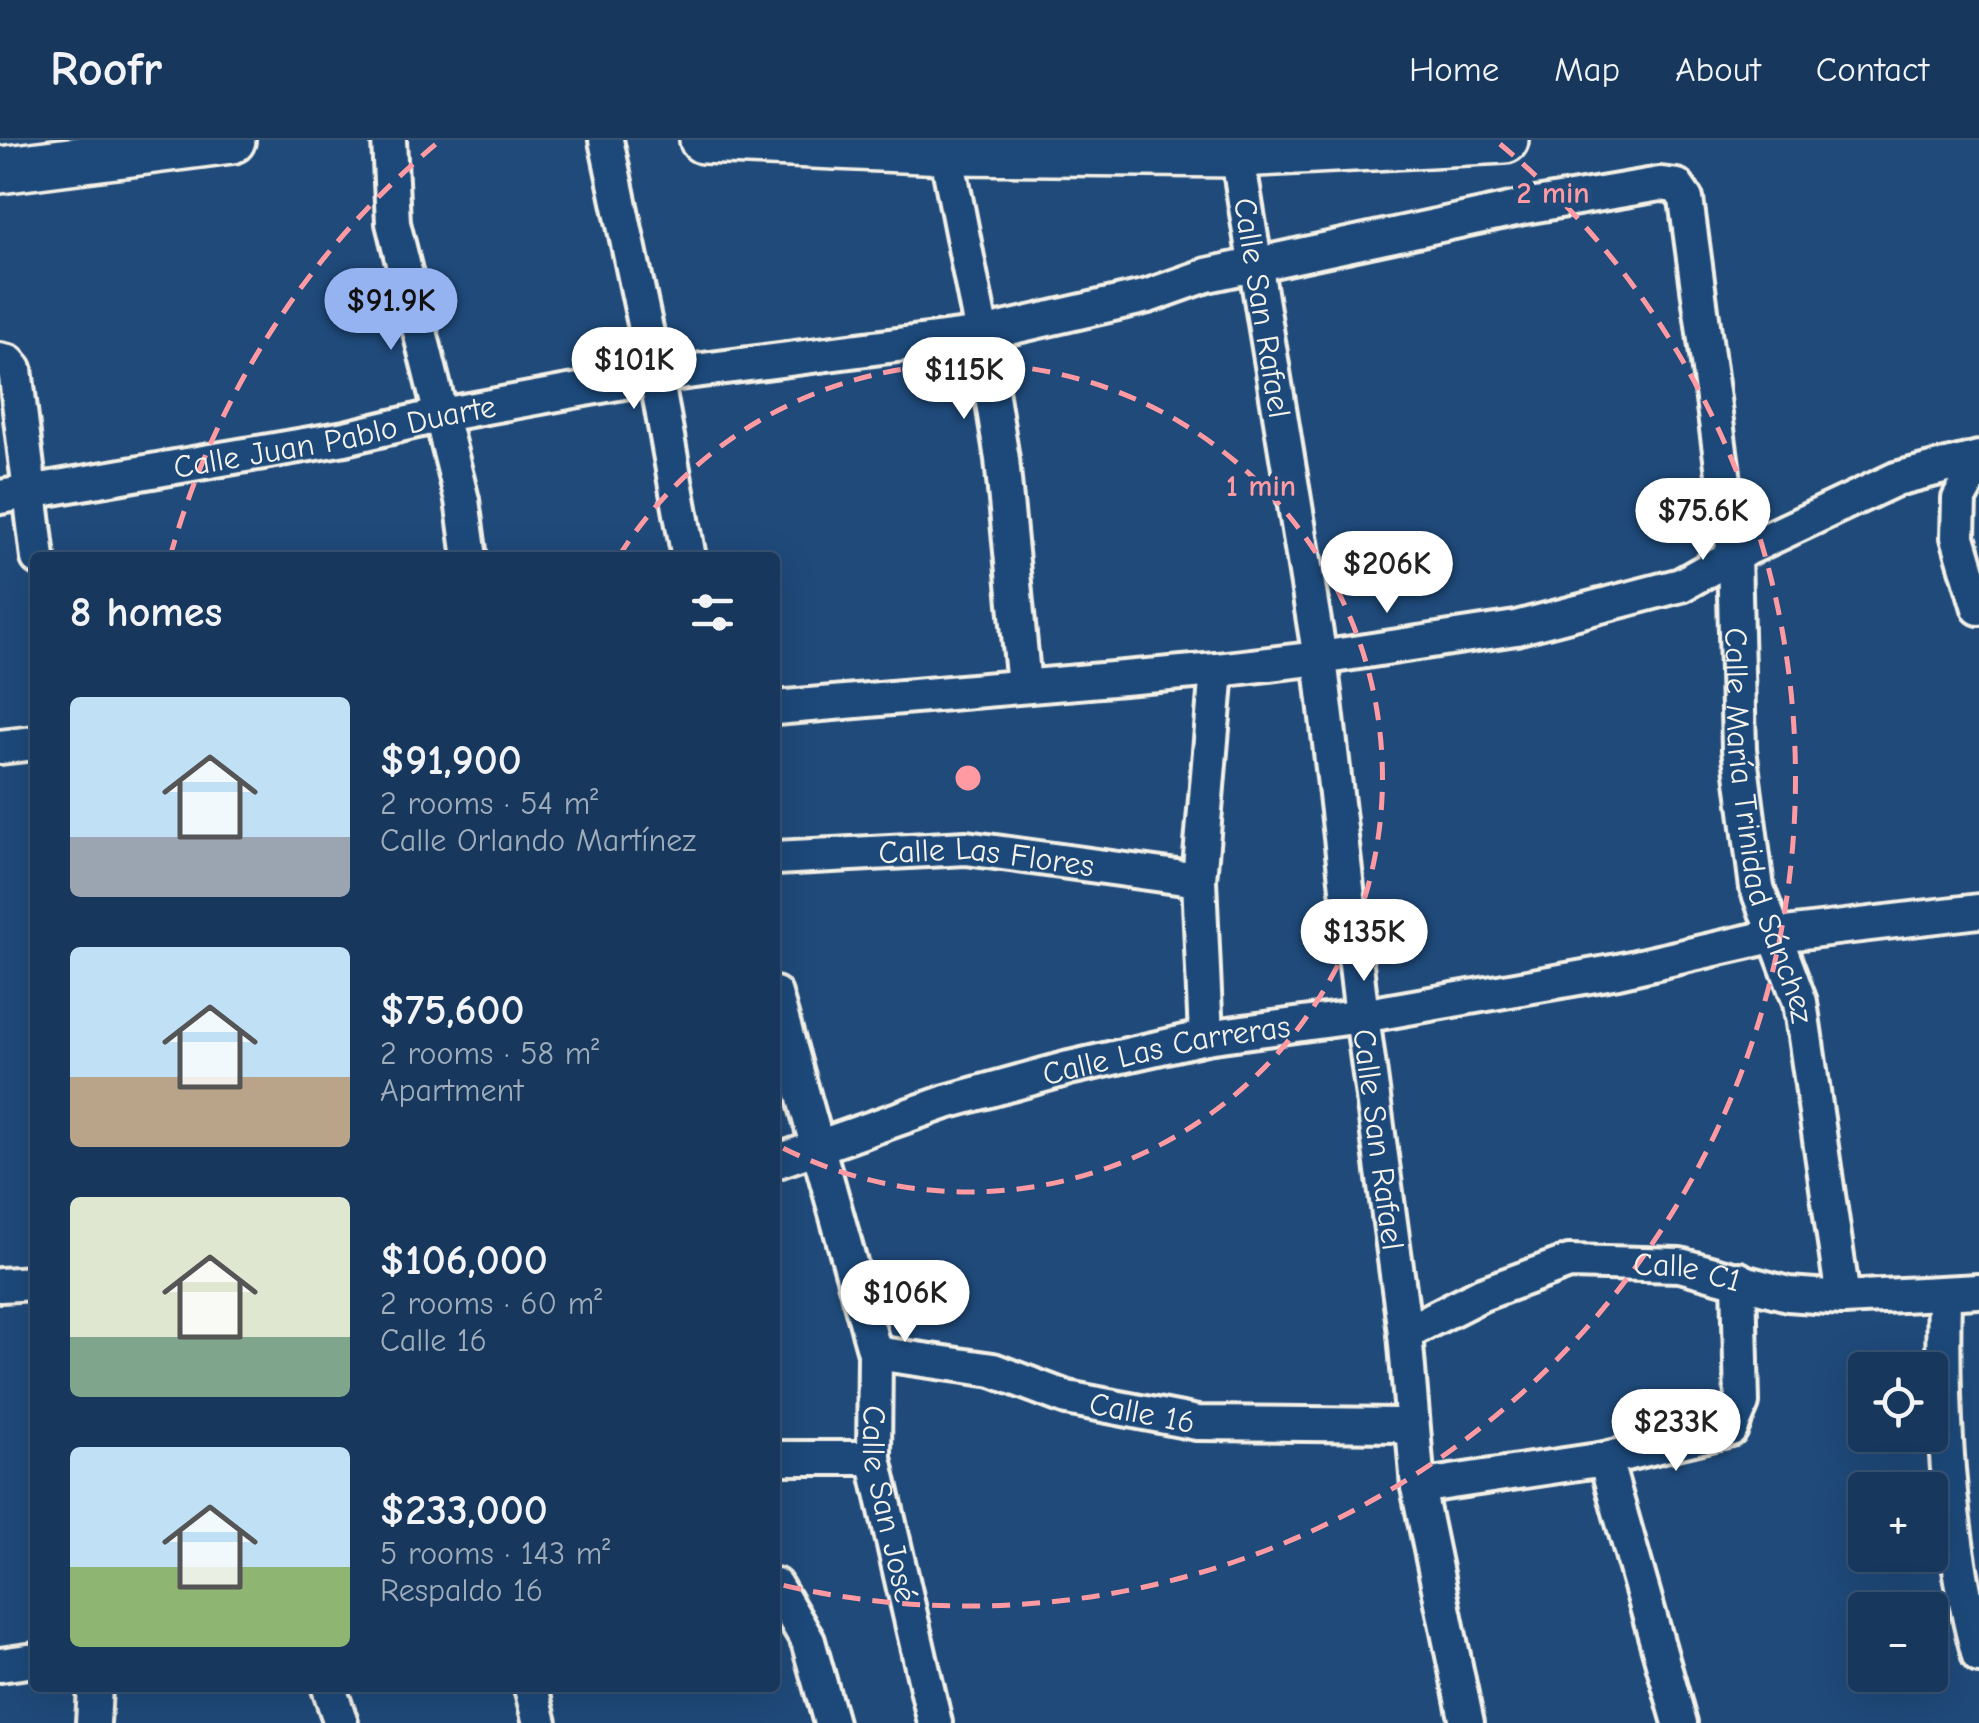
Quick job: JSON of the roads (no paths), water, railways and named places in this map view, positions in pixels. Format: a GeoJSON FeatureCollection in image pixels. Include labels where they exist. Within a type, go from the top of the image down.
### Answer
{"type":"FeatureCollection","features":[{"type":"Feature","properties":{"kind":"street"},"geometry":{"type":"LineString","coordinates":[[0,170],[232,140]]}},
{"type":"Feature","properties":{"kind":"street"},"geometry":{"type":"LineString","coordinates":[[389,140],[393,223],[462,500],[469,552]]}},
{"type":"Feature","properties":{"kind":"street"},"geometry":{"type":"LineString","coordinates":[[606,140],[656,376],[688,552]]}},
{"type":"Feature","properties":{"kind":"street"},"geometry":{"type":"LineString","coordinates":[[703,140],[946,151],[1504,140]]}},
{"type":"Feature","properties":{"kind":"street","name":"Calle San Rafael"},"geometry":{"type":"LineString","coordinates":[[1236,147],[1320,658],[1362,1016],[1406,1333],[1418,1488],[1467,1723]]}},
{"type":"Feature","properties":{"kind":"street"},"geometry":{"type":"LineString","coordinates":[[946,151],[1002,459],[1024,686]]}},
{"type":"Feature","properties":{"kind":"street","name":"Calle María Trinidad Sánchez"},"geometry":{"type":"LineString","coordinates":[[1256,264],[1524,207],[1660,184],[1677,186],[1686,199],[1734,555],[1739,748],[1757,888],[1800,1002],[1843,1298]]}},
{"type":"Feature","properties":{"kind":"street","name":"Calle Juan Pablo Duarte"},"geometry":{"type":"LineString","coordinates":[[16,495],[344,438],[442,415],[656,376],[982,334],[1148,296],[1208,275],[1256,264]]}},
{"type":"Feature","properties":{"kind":"street"},"geometry":{"type":"LineString","coordinates":[[8,365],[16,495],[36,552]]}},
{"type":"Feature","properties":{"kind":"street"},"geometry":{"type":"LineString","coordinates":[[780,708],[1216,670],[1516,628],[1681,585],[1734,555],[1896,479],[1979,460]]}},
{"type":"Feature","properties":{"kind":"street"},"geometry":{"type":"LineString","coordinates":[[1979,460],[1959,499],[1958,537],[1979,608]]}},
{"type":"Feature","properties":{"kind":"street"},"geometry":{"type":"LineString","coordinates":[[1206,1036],[1198,880],[1216,670]]}},
{"type":"Feature","properties":{"kind":"street"},"geometry":{"type":"LineString","coordinates":[[0,746],[30,743]]}},
{"type":"Feature","properties":{"kind":"street","name":"Calle Las Flores"},"geometry":{"type":"LineString","coordinates":[[780,858],[966,848],[1198,880]]}},
{"type":"Feature","properties":{"kind":"street","name":"Calle Las Carreras"},"geometry":{"type":"LineString","coordinates":[[780,1160],[964,1098],[1206,1036],[1362,1016],[1618,971],[1777,935],[1979,911]]}},
{"type":"Feature","properties":{"kind":"street","name":"Calle San José"},"geometry":{"type":"LineString","coordinates":[[780,1013],[875,1354],[874,1458],[924,1720]]}},
{"type":"Feature","properties":{"kind":"street","name":"Calle C1"},"geometry":{"type":"LineString","coordinates":[[1406,1333],[1482,1294],[1569,1262],[1680,1265],[1788,1294],[1843,1298],[1979,1291]]}},
{"type":"Feature","properties":{"kind":"street"},"geometry":{"type":"LineString","coordinates":[[1418,1488],[1606,1459],[1731,1428],[1742,1403],[1739,1279]]}},
{"type":"Feature","properties":{"kind":"street"},"geometry":{"type":"LineString","coordinates":[[0,1285],[30,1286]]}},
{"type":"Feature","properties":{"kind":"street"},"geometry":{"type":"LineString","coordinates":[[1944,1294],[1942,1388],[1950,1481],[1970,1625],[1979,1656]]}},
{"type":"Feature","properties":{"kind":"street","name":"Calle 16"},"geometry":{"type":"LineString","coordinates":[[875,1354],[994,1370],[1067,1398],[1197,1422],[1398,1425],[1412,1433]]}},
{"type":"Feature","properties":{"kind":"street"},"geometry":{"type":"LineString","coordinates":[[780,1458],[874,1458]]}},
{"type":"Feature","properties":{"kind":"street"},"geometry":{"type":"LineString","coordinates":[[1606,1459],[1680,1723]]}},
{"type":"Feature","properties":{"kind":"street"},"geometry":{"type":"LineString","coordinates":[[780,1593],[808,1641],[831,1723]]}},
{"type":"Feature","properties":{"kind":"street"},"geometry":{"type":"LineString","coordinates":[[0,1665],[30,1661]]}},
{"type":"Feature","properties":{"kind":"street"},"geometry":{"type":"LineString","coordinates":[[92,1723],[95,1692]]}},
{"type":"Feature","properties":{"kind":"street"},"geometry":{"type":"LineString","coordinates":[[330,1692],[341,1723]]}},
{"type":"Feature","properties":{"kind":"street"},"geometry":{"type":"LineString","coordinates":[[532,1692],[540,1723]]}}]}
